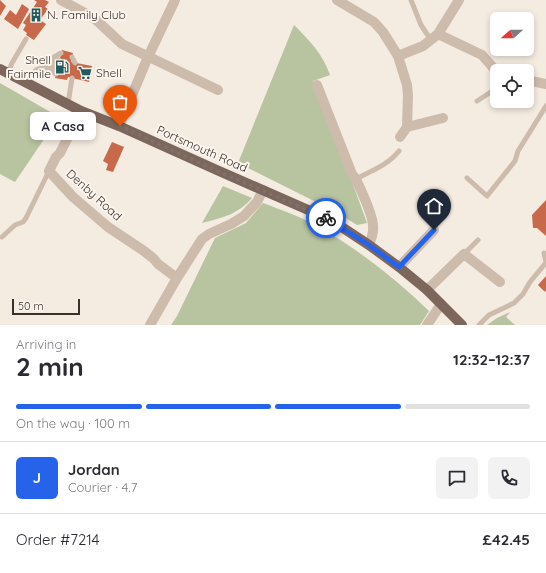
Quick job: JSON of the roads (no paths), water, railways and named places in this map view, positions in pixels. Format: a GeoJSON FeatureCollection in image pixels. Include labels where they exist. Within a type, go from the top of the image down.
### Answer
{"type":"FeatureCollection","features":[{"type":"Feature","properties":{"kind":"main road","name":"Portsmouth Road"},"geometry":{"type":"LineString","coordinates":[[4,71],[81,111],[120,126],[331,220],[399,267],[427,290],[462,325]]}},
{"type":"Feature","properties":{"kind":"street"},"geometry":{"type":"LineString","coordinates":[[61,0],[94,18],[122,44],[218,90]]}},
{"type":"Feature","properties":{"kind":"street"},"geometry":{"type":"LineString","coordinates":[[120,126],[148,57],[175,0]]}},
{"type":"Feature","properties":{"kind":"street"},"geometry":{"type":"LineString","coordinates":[[337,0],[374,22],[383,32],[398,56],[407,85],[408,95],[407,127],[400,137]]}},
{"type":"Feature","properties":{"kind":"street"},"geometry":{"type":"LineString","coordinates":[[398,56],[423,46],[435,37],[459,0]]}},
{"type":"Feature","properties":{"kind":"street"},"geometry":{"type":"LineString","coordinates":[[435,37],[482,55],[490,64]]}},
{"type":"Feature","properties":{"kind":"street"},"geometry":{"type":"LineString","coordinates":[[534,81],[546,84]]}},
{"type":"Feature","properties":{"kind":"street"},"geometry":{"type":"LineString","coordinates":[[317,85],[352,174],[356,179],[373,225],[373,234],[369,245]]}},
{"type":"Feature","properties":{"kind":"street","name":"Denby Road"},"geometry":{"type":"LineString","coordinates":[[81,111],[60,153],[49,171],[73,197],[108,227],[144,251],[177,278]]}},
{"type":"Feature","properties":{"kind":"street"},"geometry":{"type":"LineString","coordinates":[[407,127],[443,118]]}},
{"type":"Feature","properties":{"kind":"street"},"geometry":{"type":"LineString","coordinates":[[150,325],[177,278],[202,239],[244,216],[257,202],[263,190]]}},
{"type":"Feature","properties":{"kind":"street"},"geometry":{"type":"LineString","coordinates":[[399,267],[434,230]]}},
{"type":"Feature","properties":{"kind":"street"},"geometry":{"type":"LineString","coordinates":[[427,290],[464,254],[500,282]]}},
{"type":"Feature","properties":{"kind":"street"},"geometry":{"type":"LineString","coordinates":[[427,325],[441,304]]}},
{"type":"Feature","properties":{"kind":"lane"},"geometry":{"type":"LineString","coordinates":[[411,0],[421,25],[435,37]]}},
{"type":"Feature","properties":{"kind":"lane"},"geometry":{"type":"LineString","coordinates":[[4,71],[12,63],[26,39]]}},
{"type":"Feature","properties":{"kind":"lane"},"geometry":{"type":"LineString","coordinates":[[43,67],[49,60],[61,53]]}},
{"type":"Feature","properties":{"kind":"lane"},"geometry":{"type":"LineString","coordinates":[[72,56],[75,63]]}},
{"type":"Feature","properties":{"kind":"lane"},"geometry":{"type":"LineString","coordinates":[[25,82],[36,70],[59,60]]}},
{"type":"Feature","properties":{"kind":"lane"},"geometry":{"type":"LineString","coordinates":[[43,67],[57,71],[50,65]]}},
{"type":"Feature","properties":{"kind":"lane"},"geometry":{"type":"LineString","coordinates":[[68,104],[71,79]]}},
{"type":"Feature","properties":{"kind":"lane"},"geometry":{"type":"LineString","coordinates":[[477,101],[490,93]]}},
{"type":"Feature","properties":{"kind":"lane"},"geometry":{"type":"LineString","coordinates":[[467,178],[487,196],[515,161],[518,151],[546,106]]}},
{"type":"Feature","properties":{"kind":"lane"},"geometry":{"type":"LineString","coordinates":[[356,179],[386,164],[399,151]]}},
{"type":"Feature","properties":{"kind":"lane"},"geometry":{"type":"LineString","coordinates":[[2,237],[15,225],[23,222],[26,218],[49,171]]}},
{"type":"Feature","properties":{"kind":"lane"},"geometry":{"type":"LineString","coordinates":[[464,254],[478,240]]}},
{"type":"Feature","properties":{"kind":"lane"},"geometry":{"type":"LineString","coordinates":[[479,325],[489,315],[514,303],[523,294],[530,282],[546,262],[544,253]]}},
{"type":"Feature","properties":{"kind":"place","name":"N. Family Club"},"geometry":{"type":"Point","coordinates":[36,15]}},
{"type":"Feature","properties":{"kind":"place","name":"Shell Fairmile"},"geometry":{"type":"Point","coordinates":[62,67]}},
{"type":"Feature","properties":{"kind":"place","name":"Shell"},"geometry":{"type":"Point","coordinates":[85,73]}},
{"type":"Feature","properties":{"kind":"place","name":"A Casa"},"geometry":{"type":"Point","coordinates":[120,126]}}]}
